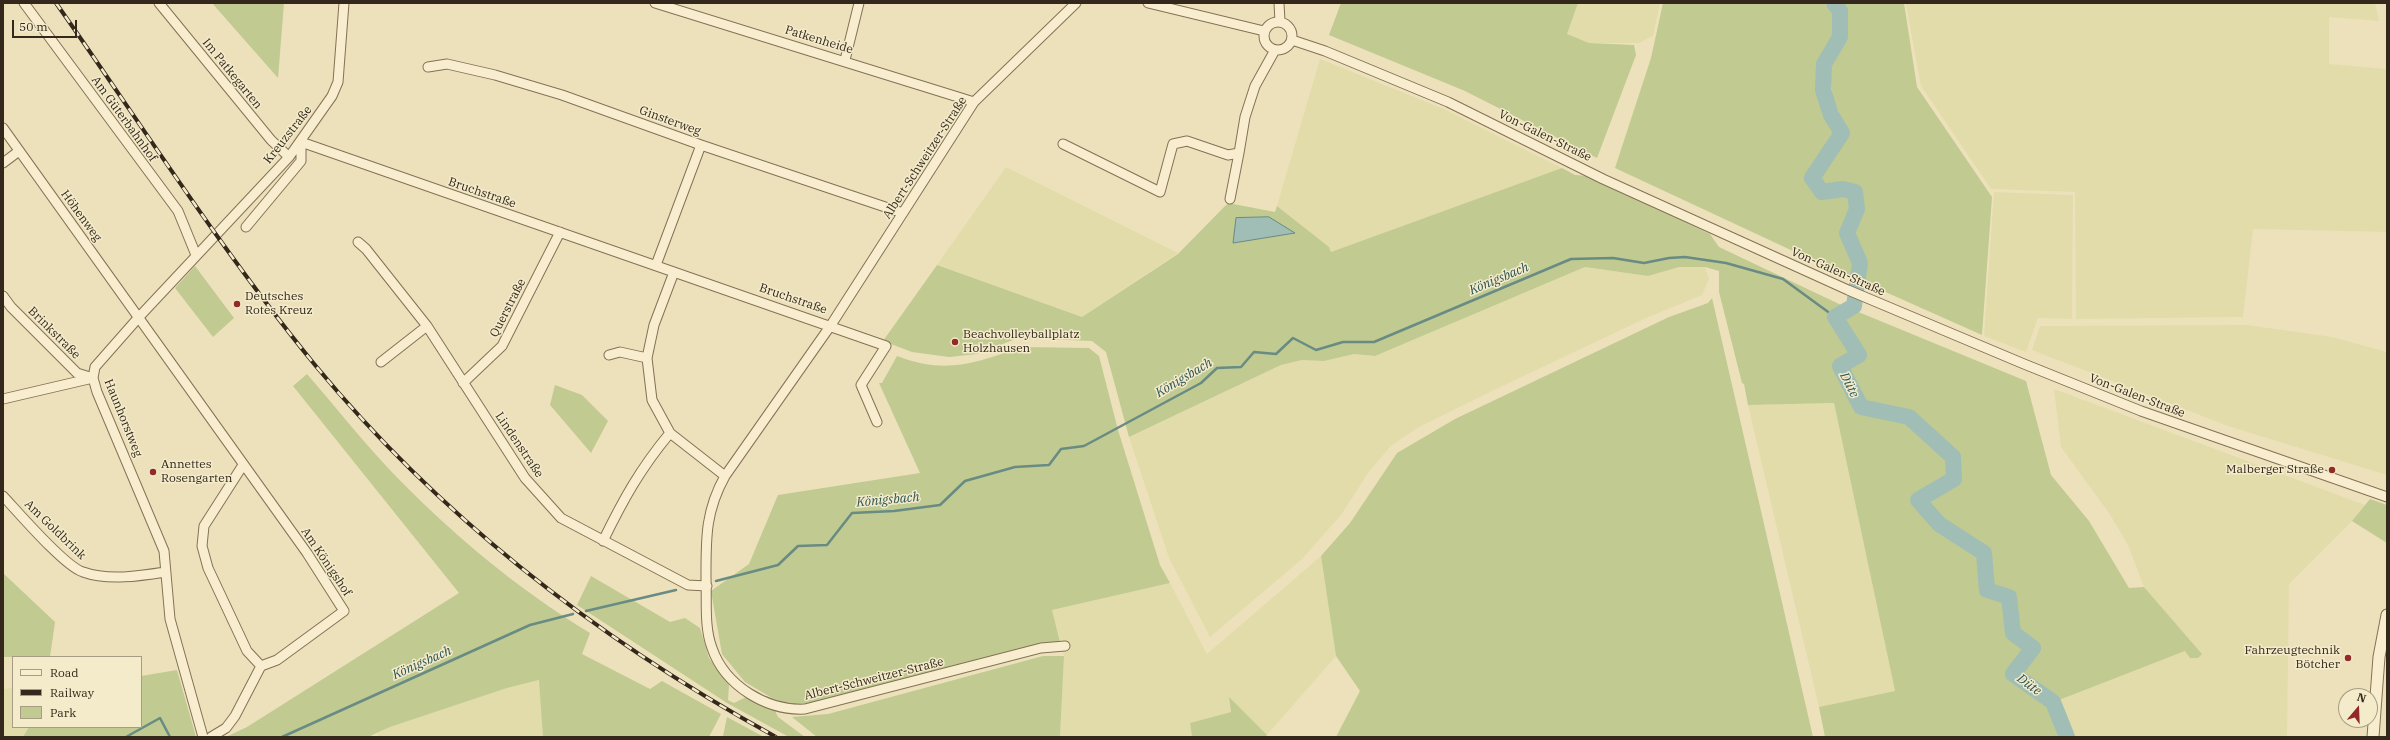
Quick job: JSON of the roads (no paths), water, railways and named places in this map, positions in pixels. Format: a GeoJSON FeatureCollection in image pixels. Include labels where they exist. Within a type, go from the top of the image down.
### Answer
{"type":"FeatureCollection","features":[{"type":"Feature","properties":{"kind":"street","name":"Am Güterbahnhof"},"geometry":{"type":"LineString","coordinates":[[24,3],[178,211],[196,255]]}},
{"type":"Feature","properties":{"kind":"street","name":"Im Patkegarten"},"geometry":{"type":"LineString","coordinates":[[159,3],[271,140],[289,157]]}},
{"type":"Feature","properties":{"kind":"street","name":"Kreuzstraße"},"geometry":{"type":"LineString","coordinates":[[196,255],[289,157],[332,96],[338,82],[344,3]]}},
{"type":"Feature","properties":{"kind":"street","name":"Patkenheide"},"geometry":{"type":"LineString","coordinates":[[655,3],[845,60],[974,102]]}},
{"type":"Feature","properties":{"kind":"street"},"geometry":{"type":"LineString","coordinates":[[845,60],[859,3]]}},
{"type":"Feature","properties":{"kind":"street","name":"Albert-Schweitzer-Straße"},"geometry":{"type":"LineString","coordinates":[[1065,646],[1041,648],[834,703],[805,709],[788,710],[775,707],[740,688],[724,670],[712,649],[707,625],[707,521],[718,489],[725,476],[831,325],[974,102],[1076,3]]}},
{"type":"Feature","properties":{"kind":"street"},"geometry":{"type":"LineString","coordinates":[[1148,3],[1264,31]]}},
{"type":"Feature","properties":{"kind":"street"},"geometry":{"type":"LineString","coordinates":[[1279,3],[1280,22]]}},
{"type":"Feature","properties":{"kind":"street"},"geometry":{"type":"LineString","coordinates":[[1280,22],[1287,25],[1292,31],[1292,40],[1288,46],[1282,50],[1275,50],[1268,46],[1264,39],[1264,31],[1268,25],[1280,22]]}},
{"type":"Feature","properties":{"kind":"street","name":"Von-Galen-Straße"},"geometry":{"type":"LineString","coordinates":[[1292,40],[1325,51],[1448,102],[1603,179],[1864,297],[2141,411],[2387,497]]}},
{"type":"Feature","properties":{"kind":"street"},"geometry":{"type":"LineString","coordinates":[[1230,199],[1245,117],[1255,86],[1275,50]]}},
{"type":"Feature","properties":{"kind":"street","name":"Ginsterweg"},"geometry":{"type":"LineString","coordinates":[[428,67],[446,64],[495,75],[562,95],[701,145],[902,213]]}},
{"type":"Feature","properties":{"kind":"street","name":"Höhenweg"},"geometry":{"type":"LineString","coordinates":[[3,128],[139,317]]}},
{"type":"Feature","properties":{"kind":"street"},"geometry":{"type":"LineString","coordinates":[[1063,144],[1160,192],[1173,144],[1187,140],[1228,155],[1239,153]]}},
{"type":"Feature","properties":{"kind":"street"},"geometry":{"type":"LineString","coordinates":[[246,227],[301,161],[301,142]]}},
{"type":"Feature","properties":{"kind":"street","name":"Bruchstraße"},"geometry":{"type":"LineString","coordinates":[[301,142],[831,325]]}},
{"type":"Feature","properties":{"kind":"street"},"geometry":{"type":"LineString","coordinates":[[656,265],[701,145]]}},
{"type":"Feature","properties":{"kind":"street"},"geometry":{"type":"LineString","coordinates":[[3,163],[19,151]]}},
{"type":"Feature","properties":{"kind":"street","name":"Querstraße"},"geometry":{"type":"LineString","coordinates":[[463,383],[502,346],[560,232]]}},
{"type":"Feature","properties":{"kind":"street","name":"Lindenstraße"},"geometry":{"type":"LineString","coordinates":[[358,242],[366,249],[427,326],[525,478],[561,518],[688,585],[707,586]]}},
{"type":"Feature","properties":{"kind":"street","name":"Haunhorstweg"},"geometry":{"type":"LineString","coordinates":[[196,255],[95,367],[93,378],[164,551],[170,619],[203,737]]}},
{"type":"Feature","properties":{"kind":"street"},"geometry":{"type":"LineString","coordinates":[[674,272],[654,325],[647,358],[652,400],[670,433],[725,476]]}},
{"type":"Feature","properties":{"kind":"street","name":"Brinkstraße"},"geometry":{"type":"LineString","coordinates":[[3,296],[11,307],[77,373],[93,378]]}},
{"type":"Feature","properties":{"kind":"street","name":"Am Königshof"},"geometry":{"type":"LineString","coordinates":[[139,317],[307,553],[344,611],[277,660],[261,666]]}},
{"type":"Feature","properties":{"kind":"street"},"geometry":{"type":"LineString","coordinates":[[831,325],[886,346],[861,384],[877,422]]}},
{"type":"Feature","properties":{"kind":"street"},"geometry":{"type":"LineString","coordinates":[[381,362],[427,326]]}},
{"type":"Feature","properties":{"kind":"street"},"geometry":{"type":"LineString","coordinates":[[609,355],[620,352],[647,358]]}},
{"type":"Feature","properties":{"kind":"street"},"geometry":{"type":"LineString","coordinates":[[3,399],[93,378]]}},
{"type":"Feature","properties":{"kind":"street"},"geometry":{"type":"LineString","coordinates":[[603,541],[622,501],[646,462],[670,433]]}},
{"type":"Feature","properties":{"kind":"street"},"geometry":{"type":"LineString","coordinates":[[211,737],[226,728],[235,716],[261,666],[246,651],[208,568],[202,546],[204,526],[243,465]]}},
{"type":"Feature","properties":{"kind":"street","name":"Am Goldbrink"},"geometry":{"type":"LineString","coordinates":[[3,496],[62,558],[82,572],[95,575],[138,576],[165,572]]}},
{"type":"Feature","properties":{"kind":"street"},"geometry":{"type":"LineString","coordinates":[[2373,737],[2379,657],[2387,615]]}},
{"type":"Feature","properties":{"kind":"water"},"geometry":{"type":"Polygon","coordinates":[[[1269,217],[1295,233],[1233,243],[1236,218],[1269,217]]]}},
{"type":"Feature","properties":{"kind":"waterway","name":"Düte"},"geometry":{"type":"LineString","coordinates":[[1834,3],[1840,11],[1840,37],[1824,64],[1823,90],[1831,115],[1842,133],[1812,178],[1822,192],[1843,189],[1855,192],[1857,209],[1847,233],[1860,263],[1854,306],[1835,317],[1859,355],[1840,366],[1861,407],[1909,417],[1953,457],[1954,479],[1918,500],[1939,524],[1984,553],[1987,590],[2009,597],[2013,633],[2033,648],[2013,674],[2053,702],[2067,737]]}},
{"type":"Feature","properties":{"kind":"waterway","name":"Königsbach"},"geometry":{"type":"LineString","coordinates":[[716,581],[778,565],[798,546],[827,545],[852,513],[894,511],[940,505],[965,481],[1015,467],[1049,465],[1061,449],[1084,446],[1201,383],[1217,368],[1241,367],[1254,352],[1276,354],[1293,338],[1316,350],[1343,342],[1374,342],[1571,259],[1613,258],[1644,263],[1669,258],[1685,257],[1726,263],[1783,279],[1835,317]]}},
{"type":"Feature","properties":{"kind":"waterway","name":"Königsbach"},"geometry":{"type":"LineString","coordinates":[[586,611],[676,590]]}},
{"type":"Feature","properties":{"kind":"waterway","name":"Königsbach"},"geometry":{"type":"LineString","coordinates":[[282,737],[530,625],[573,614]]}},
{"type":"Feature","properties":{"kind":"waterway","name":"Königsbach"},"geometry":{"type":"LineString","coordinates":[[126,737],[160,718],[170,737]]}},
{"type":"Feature","properties":{"kind":"railway"},"geometry":{"type":"LineString","coordinates":[[56,3],[214,232],[280,321],[315,365],[364,421],[416,475],[471,525],[528,573],[587,618],[648,660],[711,700],[776,737]]}},
{"type":"Feature","properties":{"kind":"place","name":"Deutsches Rotes Kreuz"},"geometry":{"type":"Point","coordinates":[237,304]}},
{"type":"Feature","properties":{"kind":"place","name":"Beachvolleyballplatz Holzhausen"},"geometry":{"type":"Point","coordinates":[955,342]}},
{"type":"Feature","properties":{"kind":"place","name":"Malberger Straße"},"geometry":{"type":"Point","coordinates":[2332,470]}},
{"type":"Feature","properties":{"kind":"place","name":"Annettes Rosengarten"},"geometry":{"type":"Point","coordinates":[153,472]}},
{"type":"Feature","properties":{"kind":"place","name":"Fahrzeugtechnik Bötcher"},"geometry":{"type":"Point","coordinates":[2348,658]}}]}
